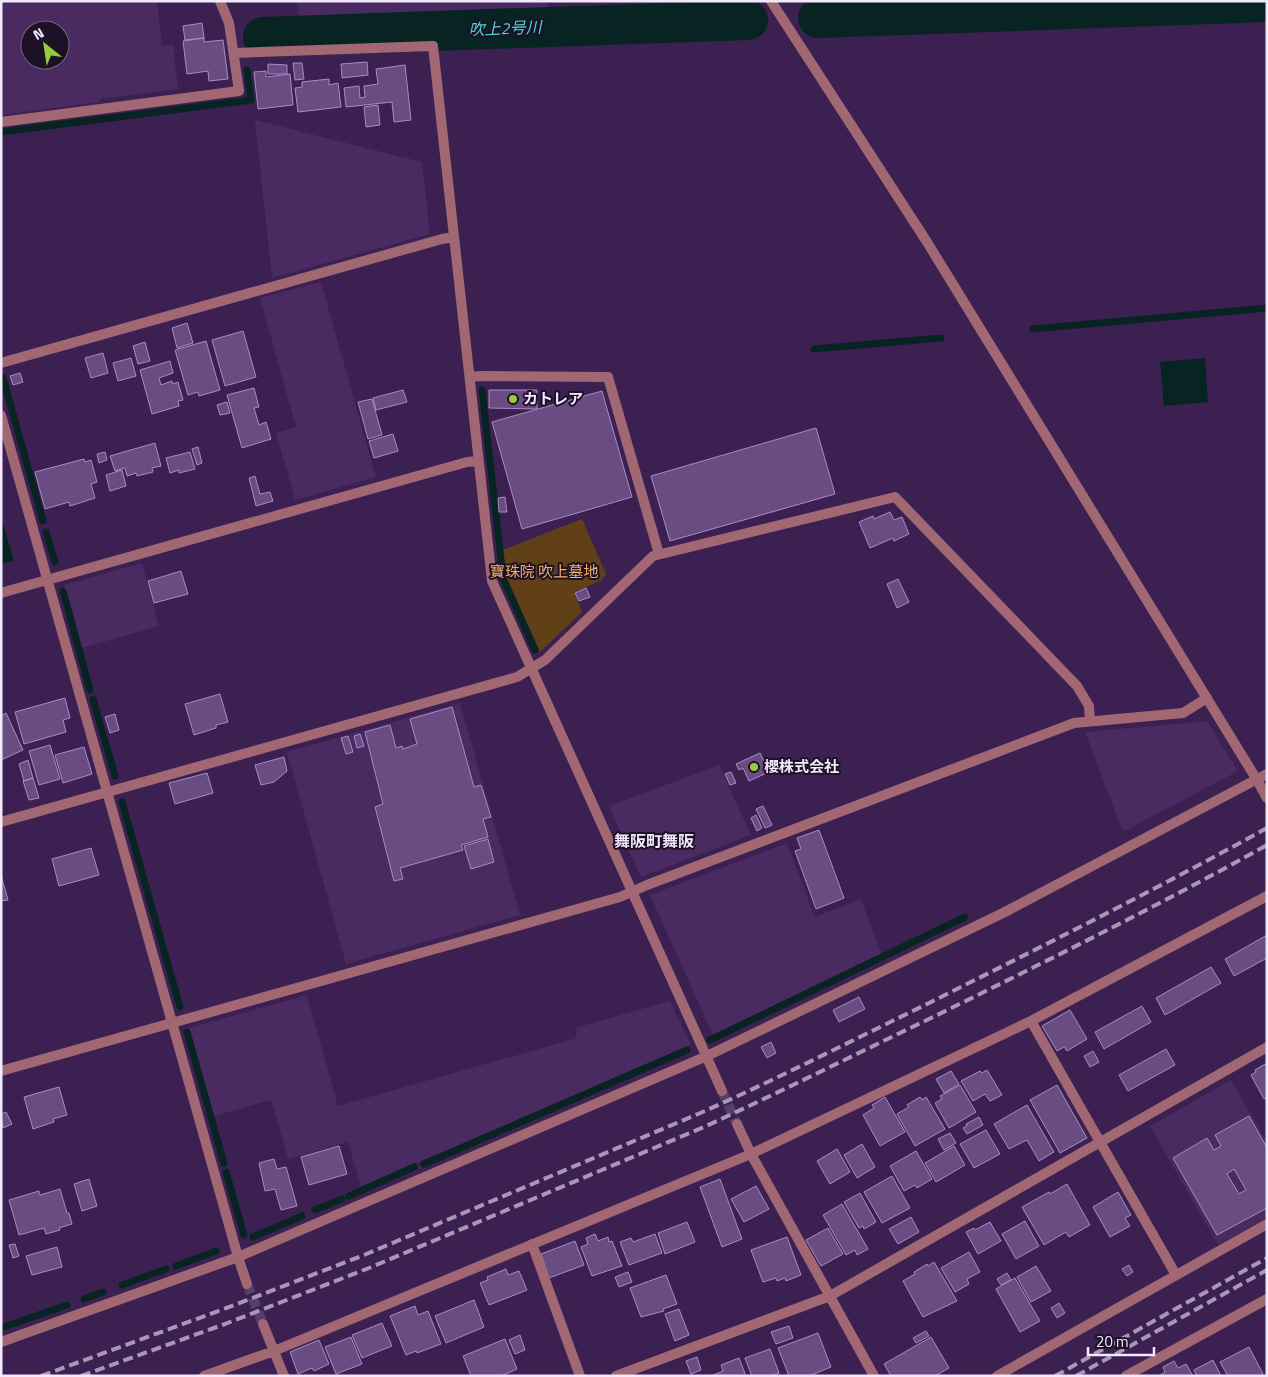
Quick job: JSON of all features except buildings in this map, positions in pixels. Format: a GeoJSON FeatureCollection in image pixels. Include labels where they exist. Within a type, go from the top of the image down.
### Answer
{"type":"FeatureCollection","features":[{"type":"Feature","properties":{"kind":"street"},"geometry":{"type":"LineString","coordinates":[[1,122],[239,91],[230,23],[220,1]]}},
{"type":"Feature","properties":{"kind":"street"},"geometry":{"type":"LineString","coordinates":[[771,1],[932,250],[1267,798]]}},
{"type":"Feature","properties":{"kind":"street"},"geometry":{"type":"LineString","coordinates":[[235,54],[433,46],[492,581],[722,1091]]}},
{"type":"Feature","properties":{"kind":"street"},"geometry":{"type":"LineString","coordinates":[[1,363],[454,237]]}},
{"type":"Feature","properties":{"kind":"street"},"geometry":{"type":"LineString","coordinates":[[470,378],[481,376],[608,377],[658,554]]}},
{"type":"Feature","properties":{"kind":"street"},"geometry":{"type":"LineString","coordinates":[[1,415],[247,1284]]}},
{"type":"Feature","properties":{"kind":"street"},"geometry":{"type":"LineString","coordinates":[[1,593],[458,464],[478,460]]}},
{"type":"Feature","properties":{"kind":"street"},"geometry":{"type":"LineString","coordinates":[[1,822],[516,677],[545,660],[653,556],[895,497],[1077,686],[1089,706],[1090,722]]}},
{"type":"Feature","properties":{"kind":"street"},"geometry":{"type":"LineString","coordinates":[[1,1071],[620,897],[1074,723],[1183,713],[1207,698]]}},
{"type":"Feature","properties":{"kind":"street"},"geometry":{"type":"LineString","coordinates":[[1,1342],[238,1257],[707,1056],[971,929],[1267,774]]}},
{"type":"Feature","properties":{"kind":"street"},"geometry":{"type":"LineString","coordinates":[[204,1376],[274,1350],[751,1154],[1031,1021],[1267,896]]}},
{"type":"Feature","properties":{"kind":"street"},"geometry":{"type":"LineString","coordinates":[[1031,1021],[1176,1275]]}},
{"type":"Feature","properties":{"kind":"street"},"geometry":{"type":"LineString","coordinates":[[616,1376],[830,1296],[1267,1047]]}},
{"type":"Feature","properties":{"kind":"street"},"geometry":{"type":"LineString","coordinates":[[738,1124],[751,1154],[874,1376]]}},
{"type":"Feature","properties":{"kind":"street"},"geometry":{"type":"LineString","coordinates":[[997,1376],[1267,1224]]}},
{"type":"Feature","properties":{"kind":"street"},"geometry":{"type":"LineString","coordinates":[[532,1244],[580,1376]]}},
{"type":"Feature","properties":{"kind":"street"},"geometry":{"type":"LineString","coordinates":[[1126,1376],[1267,1299]]}},
{"type":"Feature","properties":{"kind":"street"},"geometry":{"type":"LineString","coordinates":[[263,1324],[284,1376]]}},
{"type":"Feature","properties":{"kind":"shaded area"},"geometry":{"type":"Polygon","coordinates":[[[1,1],[157,1],[162,46],[173,45],[178,89],[100,99],[100,102],[1,115],[1,1]]]}},
{"type":"Feature","properties":{"kind":"shaded area"},"geometry":{"type":"Polygon","coordinates":[[[296,1],[547,1],[548,9],[300,17],[296,1]]]}},
{"type":"Feature","properties":{"kind":"shaded area"},"geometry":{"type":"Polygon","coordinates":[[[255,120],[422,162],[430,234],[272,278],[255,120]]]}},
{"type":"Feature","properties":{"kind":"shaded area"},"geometry":{"type":"Polygon","coordinates":[[[321,282],[376,477],[295,500],[276,433],[296,427],[260,298],[321,282]]]}},
{"type":"Feature","properties":{"kind":"shaded area"},"geometry":{"type":"Polygon","coordinates":[[[1205,358],[1208,402],[1164,406],[1160,362],[1205,358]]]}},
{"type":"Feature","properties":{"kind":"shaded area"},"geometry":{"type":"Polygon","coordinates":[[[1,517],[14,561],[1,564],[1,517]]]}},
{"type":"Feature","properties":{"kind":"shaded area"},"geometry":{"type":"Polygon","coordinates":[[[142,563],[159,626],[82,648],[64,585],[142,563]]]}},
{"type":"Feature","properties":{"kind":"shaded area"},"geometry":{"type":"Polygon","coordinates":[[[460,703],[520,915],[346,964],[287,752],[460,703]]]}},
{"type":"Feature","properties":{"kind":"shaded area"},"geometry":{"type":"Polygon","coordinates":[[[1207,721],[1238,771],[1123,832],[1085,732],[1207,721]]]}},
{"type":"Feature","properties":{"kind":"shaded area"},"geometry":{"type":"Polygon","coordinates":[[[719,765],[751,835],[641,877],[609,806],[719,765]]]}},
{"type":"Feature","properties":{"kind":"shaded area"},"geometry":{"type":"Polygon","coordinates":[[[787,843],[815,917],[861,899],[882,955],[713,1035],[650,895],[787,843]]]}},
{"type":"Feature","properties":{"kind":"shaded area"},"geometry":{"type":"Polygon","coordinates":[[[307,995],[338,1106],[577,1038],[575,1028],[670,1001],[691,1045],[361,1187],[348,1142],[288,1159],[271,1100],[214,1116],[189,1028],[307,995]]]}},
{"type":"Feature","properties":{"kind":"shaded area"},"geometry":{"type":"Polygon","coordinates":[[[1231,1080],[1267,1142],[1267,1218],[1218,1245],[1150,1126],[1231,1080]]]}},
{"type":"Feature","properties":{"kind":"green space"},"geometry":{"type":"Polygon","coordinates":[[[707,3],[712,5],[715,10],[713,15],[707,17],[308,30],[304,29],[301,24],[303,19],[308,17],[707,3]]]}},
{"type":"Feature","properties":{"kind":"green space","name":"寶珠院 吹上墓地"},"geometry":{"type":"Polygon","coordinates":[[[582,519],[606,574],[602,580],[574,592],[582,612],[540,652],[506,577],[503,550],[582,519]]]}},
{"type":"Feature","properties":{"kind":"waterway","name":"吹上2号川"},"geometry":{"type":"LineString","coordinates":[[818,18],[1267,2]]}},
{"type":"Feature","properties":{"kind":"waterway","name":"吹上2号川"},"geometry":{"type":"LineString","coordinates":[[263,37],[748,20]]}},
{"type":"Feature","properties":{"kind":"waterway"},"geometry":{"type":"LineString","coordinates":[[1,132],[251,100],[247,70]]}},
{"type":"Feature","properties":{"kind":"waterway"},"geometry":{"type":"LineString","coordinates":[[1033,329],[1267,308]]}},
{"type":"Feature","properties":{"kind":"waterway"},"geometry":{"type":"LineString","coordinates":[[814,349],[941,338]]}},
{"type":"Feature","properties":{"kind":"waterway"},"geometry":{"type":"LineString","coordinates":[[3,378],[43,521]]}},
{"type":"Feature","properties":{"kind":"waterway"},"geometry":{"type":"LineString","coordinates":[[482,390],[503,578],[535,650]]}},
{"type":"Feature","properties":{"kind":"waterway"},"geometry":{"type":"LineString","coordinates":[[46,532],[55,562]]}},
{"type":"Feature","properties":{"kind":"waterway"},"geometry":{"type":"LineString","coordinates":[[63,591],[90,690]]}},
{"type":"Feature","properties":{"kind":"waterway"},"geometry":{"type":"LineString","coordinates":[[93,699],[115,776]]}},
{"type":"Feature","properties":{"kind":"waterway"},"geometry":{"type":"LineString","coordinates":[[122,802],[180,1007]]}},
{"type":"Feature","properties":{"kind":"waterway"},"geometry":{"type":"LineString","coordinates":[[710,1040],[965,917]]}},
{"type":"Feature","properties":{"kind":"waterway"},"geometry":{"type":"LineString","coordinates":[[187,1032],[224,1164]]}},
{"type":"Feature","properties":{"kind":"waterway"},"geometry":{"type":"LineString","coordinates":[[424,1164],[687,1050]]}},
{"type":"Feature","properties":{"kind":"waterway"},"geometry":{"type":"LineString","coordinates":[[349,1196],[414,1167]]}},
{"type":"Feature","properties":{"kind":"waterway"},"geometry":{"type":"LineString","coordinates":[[226,1172],[244,1235]]}},
{"type":"Feature","properties":{"kind":"waterway"},"geometry":{"type":"LineString","coordinates":[[315,1210],[342,1199]]}},
{"type":"Feature","properties":{"kind":"waterway"},"geometry":{"type":"LineString","coordinates":[[253,1237],[302,1216]]}},
{"type":"Feature","properties":{"kind":"waterway"},"geometry":{"type":"LineString","coordinates":[[176,1266],[216,1251]]}},
{"type":"Feature","properties":{"kind":"waterway"},"geometry":{"type":"LineString","coordinates":[[122,1285],[166,1269]]}},
{"type":"Feature","properties":{"kind":"waterway"},"geometry":{"type":"LineString","coordinates":[[84,1299],[103,1292]]}},
{"type":"Feature","properties":{"kind":"waterway"},"geometry":{"type":"LineString","coordinates":[[1,1328],[67,1305]]}},
{"type":"Feature","properties":{"kind":"tunnel"},"geometry":{"type":"LineString","coordinates":[[722,1091],[737,1124]]}},
{"type":"Feature","properties":{"kind":"tunnel"},"geometry":{"type":"LineString","coordinates":[[247,1284],[263,1324]]}},
{"type":"Feature","properties":{"kind":"railway"},"geometry":{"type":"LineString","coordinates":[[41,1376],[364,1255],[698,1114],[756,1088],[927,1004],[1140,896],[1267,828]]}},
{"type":"Feature","properties":{"kind":"railway"},"geometry":{"type":"LineString","coordinates":[[81,1376],[225,1324],[369,1268],[704,1127],[1057,956],[1267,845]]}},
{"type":"Feature","properties":{"kind":"railway"},"geometry":{"type":"LineString","coordinates":[[1055,1376],[1267,1258]]}},
{"type":"Feature","properties":{"kind":"railway"},"geometry":{"type":"LineString","coordinates":[[1076,1376],[1267,1270]]}},
{"type":"Feature","properties":{"kind":"place","name":"カトレア"},"geometry":{"type":"Point","coordinates":[513,399]}},
{"type":"Feature","properties":{"kind":"place","name":"櫻株式会社"},"geometry":{"type":"Point","coordinates":[754,767]}},
{"type":"Feature","properties":{"kind":"district","name":"舞阪町舞阪"},"geometry":{"type":"Point","coordinates":[654,841]}}]}
